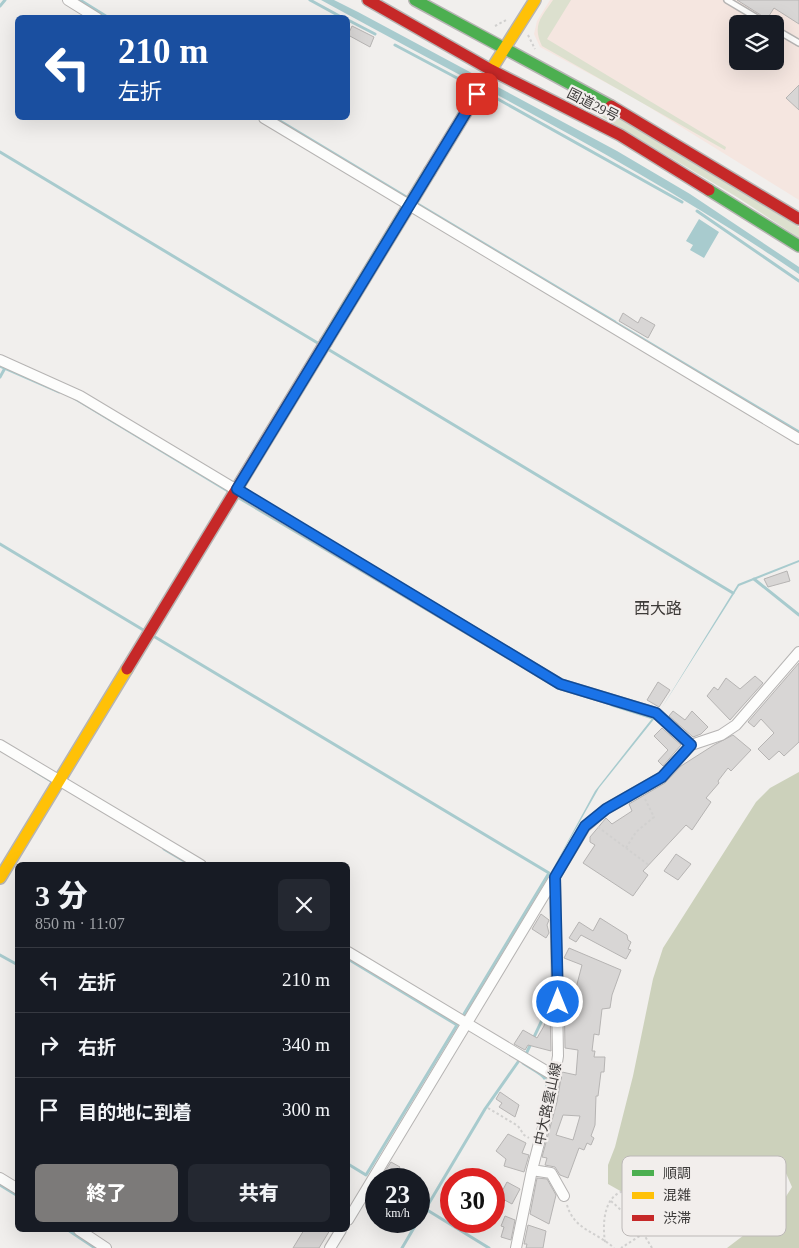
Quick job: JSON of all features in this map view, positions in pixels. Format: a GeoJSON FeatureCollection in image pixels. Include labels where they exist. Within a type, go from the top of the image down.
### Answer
{"type":"FeatureCollection","features":[{"type":"Feature","properties":{"kind":"main road","name":"国道29号"},"geometry":{"type":"LineString","coordinates":[[368,0],[491,70],[620,135],[799,246]]}},
{"type":"Feature","properties":{"kind":"main road","name":"国道29号"},"geometry":{"type":"LineString","coordinates":[[415,0],[661,134],[799,219]]}},
{"type":"Feature","properties":{"kind":"main road"},"geometry":{"type":"LineString","coordinates":[[491,70],[535,0]]}},
{"type":"Feature","properties":{"kind":"main road"},"geometry":{"type":"LineString","coordinates":[[0,878],[477,94]]}},
{"type":"Feature","properties":{"kind":"street"},"geometry":{"type":"LineString","coordinates":[[68,0],[92,15]]}},
{"type":"Feature","properties":{"kind":"street"},"geometry":{"type":"LineString","coordinates":[[267,120],[799,439]]}},
{"type":"Feature","properties":{"kind":"street"},"geometry":{"type":"LineString","coordinates":[[0,360],[80,396],[560,684],[656,713],[691,745]]}},
{"type":"Feature","properties":{"kind":"street"},"geometry":{"type":"LineString","coordinates":[[350,1217],[585,826],[606,809],[662,777],[691,745],[721,735],[736,725],[799,652]]}},
{"type":"Feature","properties":{"kind":"street"},"geometry":{"type":"LineString","coordinates":[[0,745],[196,862]]}},
{"type":"Feature","properties":{"kind":"street","name":"中大路雲山線"},"geometry":{"type":"LineString","coordinates":[[516,1248],[532,1170],[556,1077],[558,1046],[555,877]]}},
{"type":"Feature","properties":{"kind":"street"},"geometry":{"type":"LineString","coordinates":[[350,953],[556,1077]]}},
{"type":"Feature","properties":{"kind":"street"},"geometry":{"type":"LineString","coordinates":[[532,1170],[551,1173],[564,1196]]}},
{"type":"Feature","properties":{"kind":"street"},"geometry":{"type":"LineString","coordinates":[[0,1178],[15,1187]]}},
{"type":"Feature","properties":{"kind":"street"},"geometry":{"type":"LineString","coordinates":[[82,1232],[106,1248]]}},
{"type":"Feature","properties":{"kind":"street"},"geometry":{"type":"LineString","coordinates":[[330,1248],[340,1232]]}},
{"type":"Feature","properties":{"kind":"lane"},"geometry":{"type":"LineString","coordinates":[[727,0],[752,15]]}},
{"type":"Feature","properties":{"kind":"lane"},"geometry":{"type":"LineString","coordinates":[[784,34],[799,43]]}},
{"type":"Feature","properties":{"kind":"path"},"geometry":{"type":"LineString","coordinates":[[489,26],[500,25],[515,14]]}},
{"type":"Feature","properties":{"kind":"path"},"geometry":{"type":"LineString","coordinates":[[626,848],[636,832],[654,817],[642,790]]}},
{"type":"Feature","properties":{"kind":"path"},"geometry":{"type":"LineString","coordinates":[[591,822],[650,866]]}},
{"type":"Feature","properties":{"kind":"path"},"geometry":{"type":"LineString","coordinates":[[488,1108],[518,1126],[526,1137],[533,1140]]}},
{"type":"Feature","properties":{"kind":"path"},"geometry":{"type":"LineString","coordinates":[[606,1242],[603,1229],[606,1207],[617,1193],[622,1192]]}},
{"type":"Feature","properties":{"kind":"path"},"geometry":{"type":"LineString","coordinates":[[564,1196],[572,1219],[594,1237],[614,1248]]}},
{"type":"Feature","properties":{"kind":"path"},"geometry":{"type":"LineString","coordinates":[[611,1201],[622,1211]]}},
{"type":"Feature","properties":{"kind":"path"},"geometry":{"type":"LineString","coordinates":[[621,1248],[639,1236]]}},
{"type":"Feature","properties":{"kind":"path"},"geometry":{"type":"LineString","coordinates":[[645,1236],[652,1248]]}},
{"type":"Feature","properties":{"kind":"shaded area"},"geometry":{"type":"Polygon","coordinates":[[[550,0],[799,0],[799,200],[636,99],[540,47],[534,34],[537,21],[550,0]]]}},
{"type":"Feature","properties":{"kind":"green space"},"geometry":{"type":"Polygon","coordinates":[[[553,0],[571,0],[547,39],[726,147],[725,150],[542,46],[538,32],[539,22],[553,0]]]}},
{"type":"Feature","properties":{"kind":"green space"},"geometry":{"type":"Polygon","coordinates":[[[572,94],[605,109],[799,227],[799,238],[737,197],[570,98],[572,94]]]}},
{"type":"Feature","properties":{"kind":"green space"},"geometry":{"type":"Polygon","coordinates":[[[799,772],[799,1248],[727,1248],[743,1236],[786,1236],[786,1196],[792,1187],[786,1173],[786,1156],[622,1156],[622,1192],[608,1184],[608,1165],[615,1147],[633,1076],[653,979],[663,948],[756,802],[770,788],[799,772]]]}},
{"type":"Feature","properties":{"kind":"water"},"geometry":{"type":"Polygon","coordinates":[[[321,0],[334,0],[358,12],[617,151],[690,194],[799,267],[799,274],[683,199],[563,131],[321,0]]]}},
{"type":"Feature","properties":{"kind":"water"},"geometry":{"type":"Polygon","coordinates":[[[699,219],[719,232],[704,258],[690,250],[693,245],[686,241],[699,219]]]}},
{"type":"Feature","properties":{"kind":"water"},"geometry":{"type":"Polygon","coordinates":[[[799,560],[799,562],[739,586],[661,709],[738,584],[799,560]]]}},
{"type":"Feature","properties":{"kind":"water"},"geometry":{"type":"Polygon","coordinates":[[[654,716],[655,718],[599,788],[550,874],[595,791],[654,716]]]}},
{"type":"Feature","properties":{"kind":"building"},"geometry":{"type":"Polygon","coordinates":[[[737,0],[799,0],[799,24],[774,8],[770,15],[761,15],[737,0]]]}},
{"type":"Feature","properties":{"kind":"building"},"geometry":{"type":"Polygon","coordinates":[[[352,26],[374,37],[370,47],[350,36],[352,26]]]}},
{"type":"Feature","properties":{"kind":"building"},"geometry":{"type":"Polygon","coordinates":[[[799,85],[799,110],[786,98],[799,85]]]}},
{"type":"Feature","properties":{"kind":"building"},"geometry":{"type":"Polygon","coordinates":[[[623,313],[638,323],[641,317],[655,325],[648,338],[619,321],[623,313]]]}},
{"type":"Feature","properties":{"kind":"building"},"geometry":{"type":"Polygon","coordinates":[[[787,571],[790,581],[768,587],[764,579],[787,571]]]}},
{"type":"Feature","properties":{"kind":"building"},"geometry":{"type":"Polygon","coordinates":[[[799,663],[799,742],[784,756],[779,751],[769,760],[758,749],[774,733],[761,719],[754,727],[748,722],[799,663]]]}},
{"type":"Feature","properties":{"kind":"building"},"geometry":{"type":"Polygon","coordinates":[[[755,676],[763,683],[730,720],[707,696],[714,687],[718,690],[726,678],[740,689],[755,676]]]}},
{"type":"Feature","properties":{"kind":"building"},"geometry":{"type":"Polygon","coordinates":[[[658,682],[670,690],[659,707],[647,700],[658,682]]]}},
{"type":"Feature","properties":{"kind":"building"},"geometry":{"type":"Polygon","coordinates":[[[673,711],[685,720],[692,711],[708,727],[701,734],[693,737],[669,716],[673,711]]]}},
{"type":"Feature","properties":{"kind":"building"},"geometry":{"type":"Polygon","coordinates":[[[662,728],[681,745],[663,766],[658,761],[668,750],[654,736],[662,728]]]}},
{"type":"Feature","properties":{"kind":"building"},"geometry":{"type":"Polygon","coordinates":[[[733,735],[751,750],[731,771],[728,768],[718,781],[719,783],[706,798],[711,802],[692,830],[686,825],[643,871],[648,875],[633,896],[583,863],[595,845],[590,842],[590,837],[606,818],[612,824],[632,811],[629,804],[665,783],[681,766],[733,735]]]}},
{"type":"Feature","properties":{"kind":"building"},"geometry":{"type":"Polygon","coordinates":[[[676,854],[691,864],[678,880],[664,871],[676,854]]]}},
{"type":"Feature","properties":{"kind":"building"},"geometry":{"type":"Polygon","coordinates":[[[541,914],[549,920],[547,925],[549,933],[546,938],[532,929],[541,914]]]}},
{"type":"Feature","properties":{"kind":"building"},"geometry":{"type":"Polygon","coordinates":[[[600,918],[627,935],[628,940],[631,942],[628,949],[631,950],[626,959],[581,935],[576,942],[569,938],[579,922],[593,931],[600,918]]]}},
{"type":"Feature","properties":{"kind":"building"},"geometry":{"type":"Polygon","coordinates":[[[569,948],[621,970],[612,995],[610,1008],[602,1009],[599,1035],[594,1034],[592,1051],[595,1051],[594,1057],[605,1057],[604,1072],[601,1072],[598,1096],[596,1096],[595,1125],[591,1136],[594,1138],[591,1145],[587,1143],[584,1150],[579,1148],[568,1178],[560,1175],[555,1167],[545,1165],[547,1158],[542,1157],[557,1102],[562,1072],[576,1075],[578,1050],[565,1048],[564,988],[576,988],[582,965],[564,958],[569,948]],[[563,1115],[556,1135],[573,1140],[580,1116],[563,1115]]]}},
{"type":"Feature","properties":{"kind":"building"},"geometry":{"type":"Polygon","coordinates":[[[548,1011],[550,1011],[551,1051],[528,1045],[525,1050],[514,1044],[523,1030],[537,1038],[544,1026],[548,1011]]]}},
{"type":"Feature","properties":{"kind":"building"},"geometry":{"type":"Polygon","coordinates":[[[500,1092],[519,1105],[515,1117],[499,1107],[502,1103],[496,1099],[500,1092]]]}},
{"type":"Feature","properties":{"kind":"building"},"geometry":{"type":"Polygon","coordinates":[[[508,1134],[526,1143],[522,1153],[529,1155],[524,1172],[504,1166],[506,1159],[496,1151],[508,1134]]]}},
{"type":"Feature","properties":{"kind":"building"},"geometry":{"type":"Polygon","coordinates":[[[391,1162],[400,1167],[399,1168],[387,1168],[391,1162]]]}},
{"type":"Feature","properties":{"kind":"building"},"geometry":{"type":"Polygon","coordinates":[[[537,1178],[547,1179],[556,1195],[549,1224],[530,1214],[537,1178]]]}},
{"type":"Feature","properties":{"kind":"building"},"geometry":{"type":"Polygon","coordinates":[[[507,1182],[520,1189],[512,1204],[505,1200],[505,1186],[507,1182]]]}},
{"type":"Feature","properties":{"kind":"building"},"geometry":{"type":"Polygon","coordinates":[[[505,1216],[515,1220],[511,1240],[501,1237],[502,1233],[505,1233],[505,1216]]]}},
{"type":"Feature","properties":{"kind":"building"},"geometry":{"type":"Polygon","coordinates":[[[528,1225],[546,1231],[543,1248],[526,1248],[527,1244],[524,1244],[528,1225]]]}},
{"type":"Feature","properties":{"kind":"building"},"geometry":{"type":"Polygon","coordinates":[[[303,1232],[329,1232],[319,1248],[293,1248],[303,1232]]]}},
{"type":"Feature","properties":{"kind":"waterway"},"geometry":{"type":"LineString","coordinates":[[0,6],[5,0]]}},
{"type":"Feature","properties":{"kind":"waterway"},"geometry":{"type":"LineString","coordinates":[[80,0],[104,15]]}},
{"type":"Feature","properties":{"kind":"waterway"},"geometry":{"type":"LineString","coordinates":[[310,0],[338,15]]}},
{"type":"Feature","properties":{"kind":"waterway"},"geometry":{"type":"LineString","coordinates":[[350,21],[375,34]]}},
{"type":"Feature","properties":{"kind":"waterway"},"geometry":{"type":"LineString","coordinates":[[395,45],[472,86]]}},
{"type":"Feature","properties":{"kind":"waterway"},"geometry":{"type":"LineString","coordinates":[[487,93],[682,202]]}},
{"type":"Feature","properties":{"kind":"waterway"},"geometry":{"type":"LineString","coordinates":[[278,120],[408,198]]}},
{"type":"Feature","properties":{"kind":"waterway"},"geometry":{"type":"LineString","coordinates":[[0,152],[321,345]]}},
{"type":"Feature","properties":{"kind":"waterway"},"geometry":{"type":"LineString","coordinates":[[416,203],[615,322]]}},
{"type":"Feature","properties":{"kind":"waterway"},"geometry":{"type":"LineString","coordinates":[[697,211],[799,281]]}},
{"type":"Feature","properties":{"kind":"waterway"},"geometry":{"type":"LineString","coordinates":[[616,323],[799,432]]}},
{"type":"Feature","properties":{"kind":"waterway"},"geometry":{"type":"LineString","coordinates":[[326,348],[733,593]]}},
{"type":"Feature","properties":{"kind":"waterway"},"geometry":{"type":"LineString","coordinates":[[0,366],[59,392]]}},
{"type":"Feature","properties":{"kind":"waterway"},"geometry":{"type":"LineString","coordinates":[[0,377],[5,368]]}},
{"type":"Feature","properties":{"kind":"waterway"},"geometry":{"type":"LineString","coordinates":[[74,398],[228,491]]}},
{"type":"Feature","properties":{"kind":"waterway"},"geometry":{"type":"LineString","coordinates":[[239,498],[561,689]]}},
{"type":"Feature","properties":{"kind":"waterway"},"geometry":{"type":"LineString","coordinates":[[0,544],[145,631]]}},
{"type":"Feature","properties":{"kind":"waterway"},"geometry":{"type":"LineString","coordinates":[[754,579],[799,615]]}},
{"type":"Feature","properties":{"kind":"waterway"},"geometry":{"type":"LineString","coordinates":[[155,637],[549,873]]}},
{"type":"Feature","properties":{"kind":"waterway"},"geometry":{"type":"LineString","coordinates":[[612,705],[653,718]]}},
{"type":"Feature","properties":{"kind":"waterway"},"geometry":{"type":"LineString","coordinates":[[33,770],[51,781]]}},
{"type":"Feature","properties":{"kind":"waterway"},"geometry":{"type":"LineString","coordinates":[[164,849],[186,862]]}},
{"type":"Feature","properties":{"kind":"waterway"},"geometry":{"type":"LineString","coordinates":[[464,1014],[549,873]]}},
{"type":"Feature","properties":{"kind":"waterway"},"geometry":{"type":"LineString","coordinates":[[0,955],[15,963]]}},
{"type":"Feature","properties":{"kind":"waterway"},"geometry":{"type":"LineString","coordinates":[[350,960],[457,1025],[366,1175],[350,1165]]}},
{"type":"Feature","properties":{"kind":"waterway"},"geometry":{"type":"LineString","coordinates":[[526,1054],[551,1001]]}},
{"type":"Feature","properties":{"kind":"waterway"},"geometry":{"type":"LineString","coordinates":[[430,1202],[485,1109],[518,1062]]}},
{"type":"Feature","properties":{"kind":"waterway"},"geometry":{"type":"LineString","coordinates":[[523,1063],[543,1076],[547,1084],[546,1098]]}},
{"type":"Feature","properties":{"kind":"waterway"},"geometry":{"type":"LineString","coordinates":[[0,1185],[15,1194]]}},
{"type":"Feature","properties":{"kind":"waterway"},"geometry":{"type":"LineString","coordinates":[[430,1212],[489,1248]]}},
{"type":"Feature","properties":{"kind":"waterway"},"geometry":{"type":"LineString","coordinates":[[71,1232],[95,1248]]}},
{"type":"Feature","properties":{"kind":"waterway"},"geometry":{"type":"LineString","coordinates":[[402,1248],[411,1233]]}},
{"type":"Feature","properties":{"kind":"traffic: fast"},"geometry":{"type":"LineString","coordinates":[[415,0],[611,106]]}},
{"type":"Feature","properties":{"kind":"traffic: fast"},"geometry":{"type":"LineString","coordinates":[[326,342],[430,171]]}},
{"type":"Feature","properties":{"kind":"traffic: fast"},"geometry":{"type":"LineString","coordinates":[[709,190],[799,246]]}},
{"type":"Feature","properties":{"kind":"traffic: slow"},"geometry":{"type":"LineString","coordinates":[[491,70],[535,0]]}},
{"type":"Feature","properties":{"kind":"traffic: slow"},"geometry":{"type":"LineString","coordinates":[[0,878],[127,669]]}},
{"type":"Feature","properties":{"kind":"traffic: jam"},"geometry":{"type":"LineString","coordinates":[[368,0],[491,70],[620,135],[709,190]]}},
{"type":"Feature","properties":{"kind":"traffic: jam"},"geometry":{"type":"LineString","coordinates":[[430,171],[477,94]]}},
{"type":"Feature","properties":{"kind":"traffic: jam"},"geometry":{"type":"LineString","coordinates":[[611,106],[799,219]]}},
{"type":"Feature","properties":{"kind":"traffic: jam"},"geometry":{"type":"LineString","coordinates":[[127,669],[326,342]]}},
{"type":"Feature","properties":{"kind":"district","name":"西大路"},"geometry":{"type":"Point","coordinates":[658,608]}},
{"type":"Feature","properties":{"kind":"route"},"geometry":{"type":"LineString","coordinates":[[477,94],[237,489],[560,684],[656,713],[691,745],[662,777],[606,809],[585,826],[555,877],[557,895],[558,1002]]}}]}
